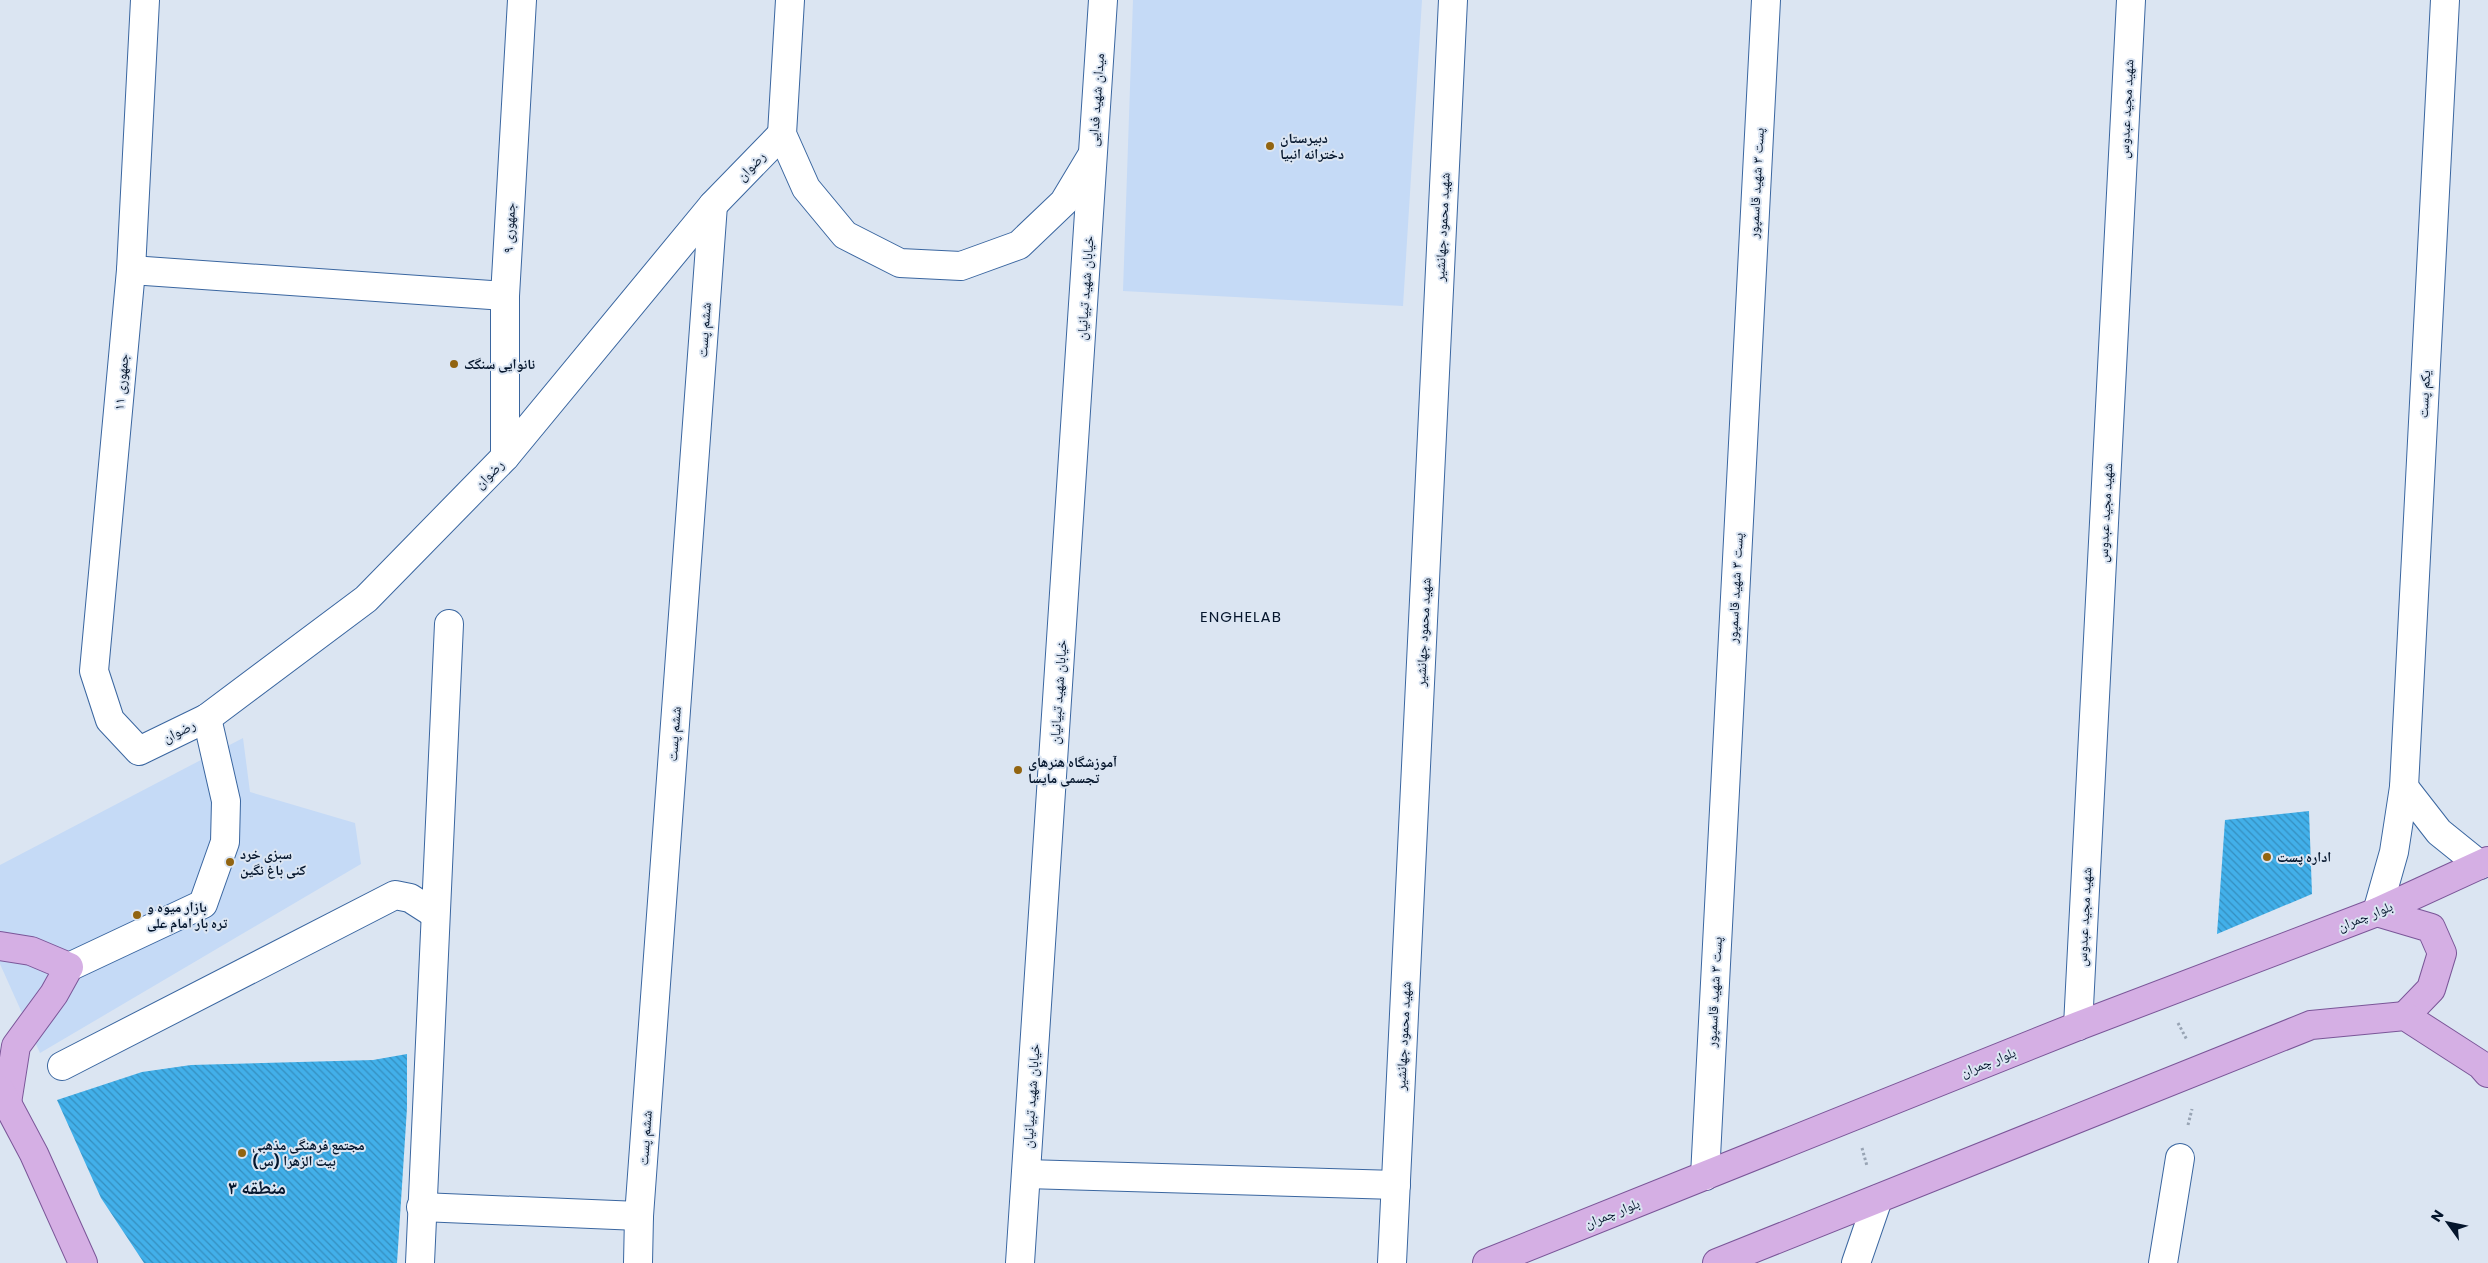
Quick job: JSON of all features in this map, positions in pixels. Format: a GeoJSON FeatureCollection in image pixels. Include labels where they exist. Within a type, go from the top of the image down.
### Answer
{"type":"FeatureCollection","features":[{"type":"Feature","properties":{"kind":"main road","name":"بلوار چمران"},"geometry":{"type":"LineString","coordinates":[[1487,1263],[2078,1026],[2377,912],[2484,864]]}},
{"type":"Feature","properties":{"kind":"main road"},"geometry":{"type":"LineString","coordinates":[[2377,912],[2431,928],[2442,953],[2431,989],[2405,1016]]}},
{"type":"Feature","properties":{"kind":"main road"},"geometry":{"type":"LineString","coordinates":[[0,946],[31,951],[69,967],[54,994],[16,1046],[3,1096],[34,1154],[83,1263]]}},
{"type":"Feature","properties":{"kind":"main road"},"geometry":{"type":"LineString","coordinates":[[1730,1261],[1878,1199],[2311,1025],[2405,1016],[2481,1065],[2488,1073]]}},
{"type":"Feature","properties":{"kind":"street","name":"جمهوری ۱۱"},"geometry":{"type":"LineString","coordinates":[[139,751],[110,720],[94,670],[131,270],[144,0]]}},
{"type":"Feature","properties":{"kind":"street","name":"جمهوری ۹"},"geometry":{"type":"LineString","coordinates":[[505,457],[505,296],[522,0]]}},
{"type":"Feature","properties":{"kind":"street","name":"میدان شهید فدایی"},"geometry":{"type":"LineString","coordinates":[[790,0],[782,134],[806,188],[845,235],[900,262],[961,266],[1019,245],[1064,202],[1094,151],[1103,0]]}},
{"type":"Feature","properties":{"kind":"street","name":"شهید محمود جهانشیر"},"geometry":{"type":"LineString","coordinates":[[1392,1263],[1453,0]]}},
{"type":"Feature","properties":{"kind":"street","name":"پست ۳ شهید قاسمپور"},"geometry":{"type":"LineString","coordinates":[[1705,1176],[1766,0]]}},
{"type":"Feature","properties":{"kind":"street","name":"شهید مجید عبدوس"},"geometry":{"type":"LineString","coordinates":[[2078,1026],[2132,0]]}},
{"type":"Feature","properties":{"kind":"street","name":"یکم پست"},"geometry":{"type":"LineString","coordinates":[[2377,912],[2394,852],[2404,787],[2446,0]]}},
{"type":"Feature","properties":{"kind":"street","name":"رضوان"},"geometry":{"type":"LineString","coordinates":[[139,751],[207,718],[366,599],[505,457],[713,205],[782,134]]}},
{"type":"Feature","properties":{"kind":"street","name":"خیابان شهید تبیانیان"},"geometry":{"type":"LineString","coordinates":[[1020,1263],[1094,151]]}},
{"type":"Feature","properties":{"kind":"street","name":"ششم پست"},"geometry":{"type":"LineString","coordinates":[[638,1263],[639,1216],[713,205]]}},
{"type":"Feature","properties":{"kind":"street"},"geometry":{"type":"LineString","coordinates":[[131,270],[505,296]]}},
{"type":"Feature","properties":{"kind":"street"},"geometry":{"type":"LineString","coordinates":[[420,1263],[421,1207],[449,624]]}},
{"type":"Feature","properties":{"kind":"street"},"geometry":{"type":"LineString","coordinates":[[69,967],[203,904],[225,842],[226,801],[207,718]]}},
{"type":"Feature","properties":{"kind":"street"},"geometry":{"type":"LineString","coordinates":[[2404,787],[2440,832],[2484,864]]}},
{"type":"Feature","properties":{"kind":"street"},"geometry":{"type":"LineString","coordinates":[[62,1066],[396,895],[410,898],[435,914]]}},
{"type":"Feature","properties":{"kind":"street"},"geometry":{"type":"LineString","coordinates":[[2164,1263],[2180,1158]]}},
{"type":"Feature","properties":{"kind":"street"},"geometry":{"type":"LineString","coordinates":[[1026,1174],[1396,1185]]}},
{"type":"Feature","properties":{"kind":"street"},"geometry":{"type":"LineString","coordinates":[[1856,1263],[1878,1199]]}},
{"type":"Feature","properties":{"kind":"street"},"geometry":{"type":"LineString","coordinates":[[421,1207],[639,1216]]}},
{"type":"Feature","properties":{"kind":"path"},"geometry":{"type":"LineString","coordinates":[[1852,1117],[1878,1199]]}},
{"type":"Feature","properties":{"kind":"shaded area","name":"دبیرستان دخترانه انبیا"},"geometry":{"type":"Polygon","coordinates":[[[1133,0],[1422,0],[1403,306],[1123,291],[1133,0]]]}},
{"type":"Feature","properties":{"kind":"shaded area","name":"بازار میوه و تره بار امام علی"},"geometry":{"type":"Polygon","coordinates":[[[243,738],[250,792],[355,823],[361,864],[40,1053],[0,964],[0,865],[243,738]]]}},
{"type":"Feature","properties":{"kind":"building","name":"اداره پست"},"geometry":{"type":"Polygon","coordinates":[[[2309,811],[2312,894],[2217,934],[2225,820],[2309,811]]]}},
{"type":"Feature","properties":{"kind":"building","name":"مجتمع فرهنگی مذهبی بیت الزهرا (س)"},"geometry":{"type":"Polygon","coordinates":[[[407,1054],[407,1108],[397,1263],[144,1263],[101,1198],[57,1100],[142,1072],[191,1065],[373,1060],[407,1054]]]}},
{"type":"Feature","properties":{"kind":"place","name":"دبیرستان دخترانه انبیا"},"geometry":{"type":"Point","coordinates":[1270,146]}},
{"type":"Feature","properties":{"kind":"place","name":"نانوایی سنگک"},"geometry":{"type":"Point","coordinates":[454,364]}},
{"type":"Feature","properties":{"kind":"place","name":"آموزشگاه هنرهای تجسمی مایسا"},"geometry":{"type":"Point","coordinates":[1018,770]}},
{"type":"Feature","properties":{"kind":"place","name":"اداره پست"},"geometry":{"type":"Point","coordinates":[2267,857]}},
{"type":"Feature","properties":{"kind":"place","name":"سبزی خرد کنی باغ نگین"},"geometry":{"type":"Point","coordinates":[230,862]}},
{"type":"Feature","properties":{"kind":"place","name":"بازار میوه و تره بار امام علی"},"geometry":{"type":"Point","coordinates":[137,915]}},
{"type":"Feature","properties":{"kind":"place","name":"مجتمع فرهنگی مذهبی بیت الزهرا (س)"},"geometry":{"type":"Point","coordinates":[242,1153]}},
{"type":"Feature","properties":{"kind":"district","name":"ENGHELAB"},"geometry":{"type":"Point","coordinates":[1241,617]}},
{"type":"Feature","properties":{"kind":"district","name":"منطقه ۳"},"geometry":{"type":"Point","coordinates":[257,1187]}}]}
